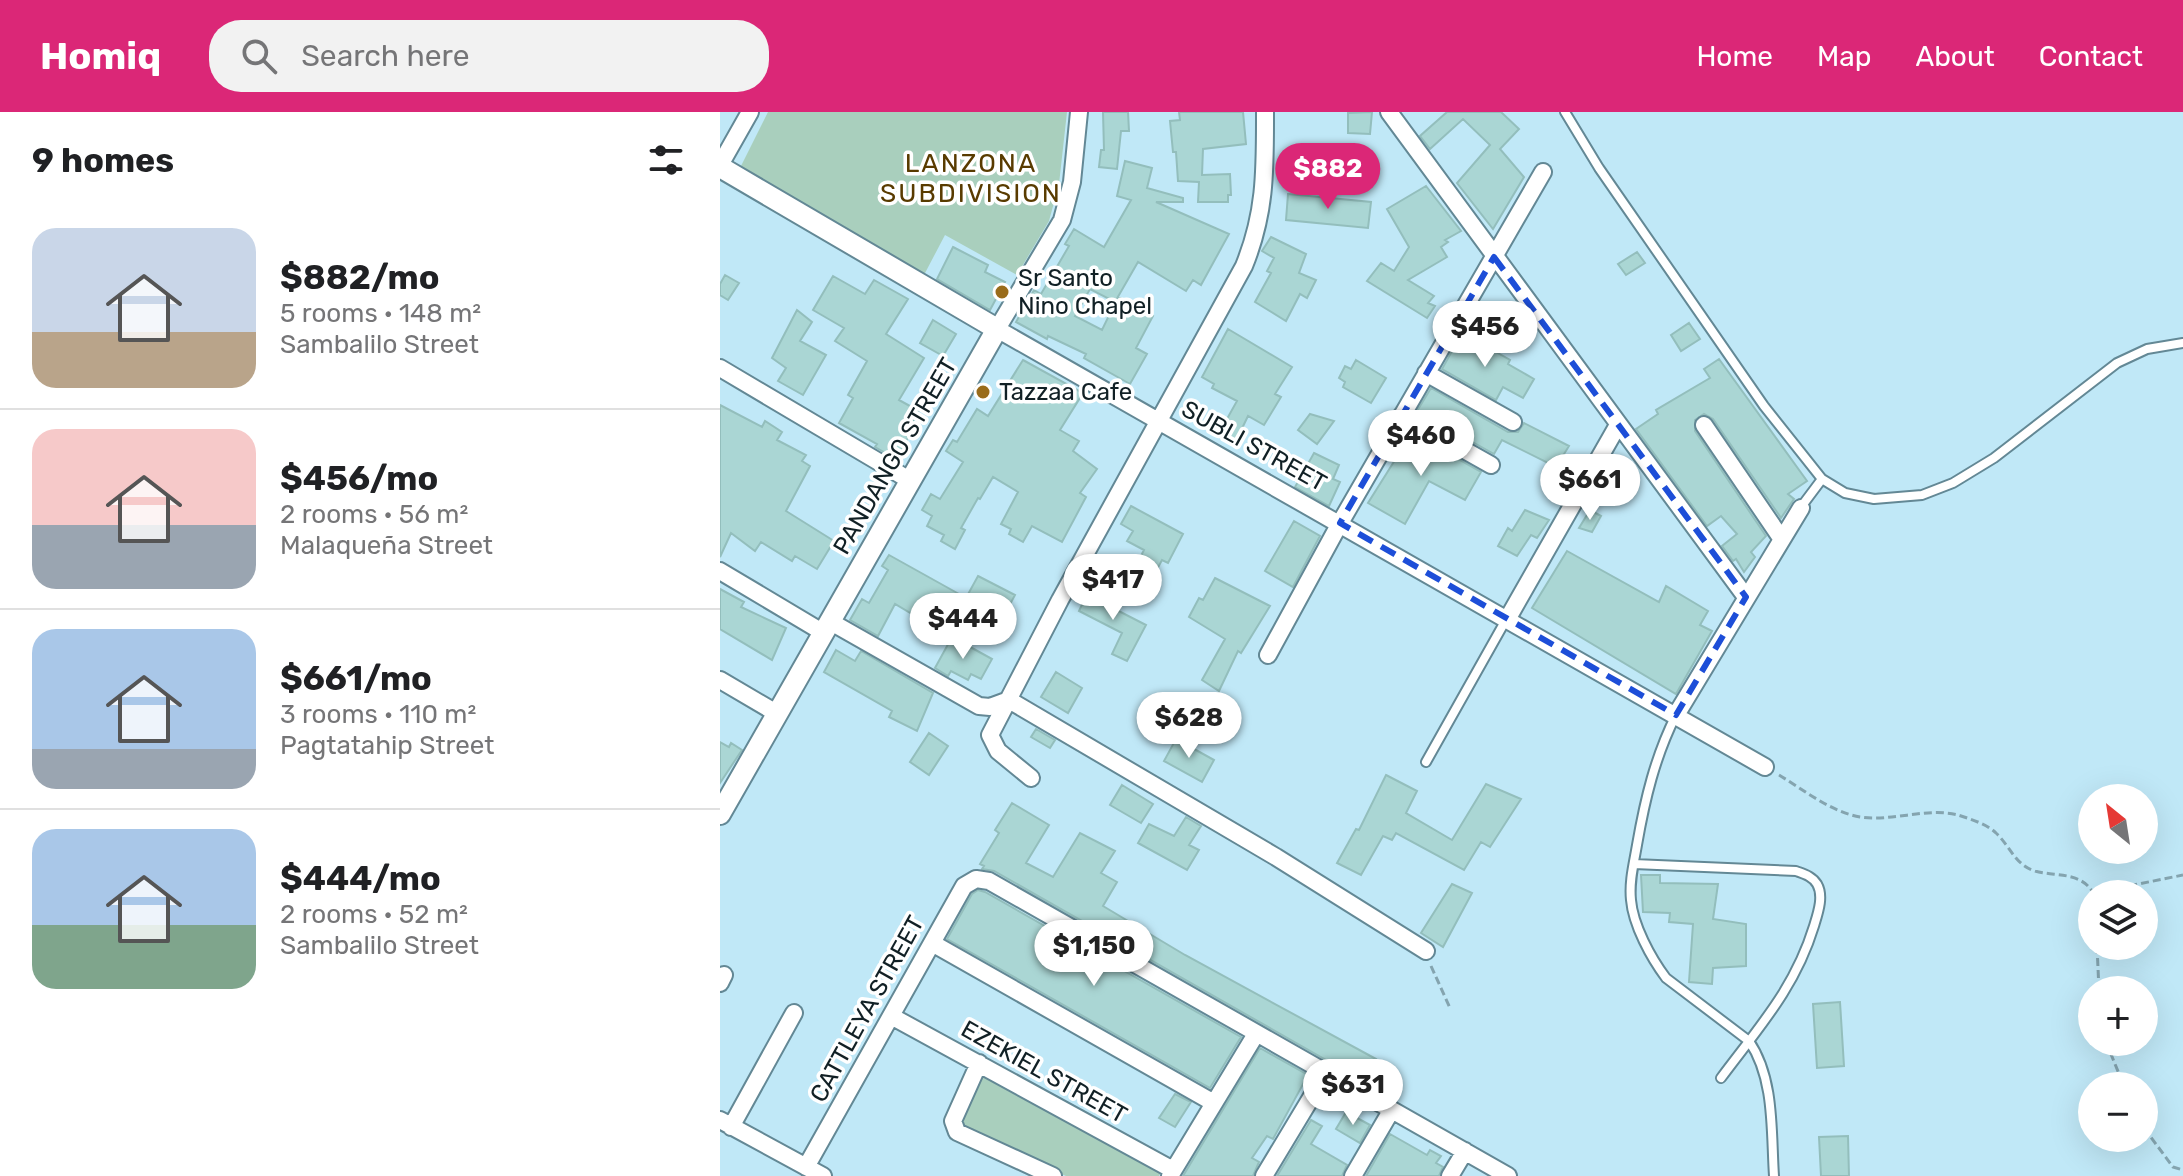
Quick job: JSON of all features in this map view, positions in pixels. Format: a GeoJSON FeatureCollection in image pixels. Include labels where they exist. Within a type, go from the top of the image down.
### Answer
{"type":"FeatureCollection","features":[{"type":"Feature","properties":{"kind":"street"},"geometry":{"type":"LineString","coordinates":[[720,166],[750,112]]}},
{"type":"Feature","properties":{"kind":"street","name":"PANDANGO STREET"},"geometry":{"type":"LineString","coordinates":[[723,801],[778,714],[1062,220],[1072,182],[1079,112]]}},
{"type":"Feature","properties":{"kind":"street"},"geometry":{"type":"LineString","coordinates":[[1031,778],[998,751],[990,735],[992,726],[1009,700],[1060,600],[1244,266],[1257,234],[1264,190],[1265,112]]}},
{"type":"Feature","properties":{"kind":"street"},"geometry":{"type":"LineString","coordinates":[[1389,112],[1746,597]]}},
{"type":"Feature","properties":{"kind":"street","name":"SUBLI STREET"},"geometry":{"type":"LineString","coordinates":[[720,166],[1160,423],[1508,618],[1765,767]]}},
{"type":"Feature","properties":{"kind":"street"},"geometry":{"type":"LineString","coordinates":[[1268,655],[1340,523],[1543,172]]}},
{"type":"Feature","properties":{"kind":"street"},"geometry":{"type":"LineString","coordinates":[[720,368],[911,481]]}},
{"type":"Feature","properties":{"kind":"street"},"geometry":{"type":"LineString","coordinates":[[1426,373],[1513,422]]}},
{"type":"Feature","properties":{"kind":"street"},"geometry":{"type":"LineString","coordinates":[[1402,415],[1491,465]]}},
{"type":"Feature","properties":{"kind":"street"},"geometry":{"type":"LineString","coordinates":[[1508,618],[1618,425]]}},
{"type":"Feature","properties":{"kind":"street"},"geometry":{"type":"LineString","coordinates":[[1704,425],[1781,538]]}},
{"type":"Feature","properties":{"kind":"street"},"geometry":{"type":"LineString","coordinates":[[1676,715],[1801,508]]}},
{"type":"Feature","properties":{"kind":"street"},"geometry":{"type":"LineString","coordinates":[[720,571],[979,706],[990,707],[1009,700]]}},
{"type":"Feature","properties":{"kind":"street"},"geometry":{"type":"LineString","coordinates":[[720,680],[778,714]]}},
{"type":"Feature","properties":{"kind":"street"},"geometry":{"type":"LineString","coordinates":[[1009,700],[1276,857],[1426,951]]}},
{"type":"Feature","properties":{"kind":"street","name":"CATTLEYA STREET"},"geometry":{"type":"LineString","coordinates":[[806,1167],[964,886],[976,879],[989,881],[1256,1034]]}},
{"type":"Feature","properties":{"kind":"street"},"geometry":{"type":"LineString","coordinates":[[932,943],[1214,1103]]}},
{"type":"Feature","properties":{"kind":"street"},"geometry":{"type":"LineString","coordinates":[[794,1013],[726,1123],[823,1176]]}},
{"type":"Feature","properties":{"kind":"street","name":"EZEKIEL STREET"},"geometry":{"type":"LineString","coordinates":[[891,1016],[1171,1173]]}},
{"type":"Feature","properties":{"kind":"street"},"geometry":{"type":"LineString","coordinates":[[1171,1173],[1256,1034],[1508,1176]]}},
{"type":"Feature","properties":{"kind":"street"},"geometry":{"type":"LineString","coordinates":[[979,1063],[957,1111],[954,1127],[957,1132],[1053,1176]]}},
{"type":"Feature","properties":{"kind":"street"},"geometry":{"type":"LineString","coordinates":[[1264,1176],[1326,1073]]}},
{"type":"Feature","properties":{"kind":"street"},"geometry":{"type":"LineString","coordinates":[[1353,1176],[1391,1111]]}},
{"type":"Feature","properties":{"kind":"street"},"geometry":{"type":"LineString","coordinates":[[1450,1176],[1465,1151]]}},
{"type":"Feature","properties":{"kind":"lane"},"geometry":{"type":"LineString","coordinates":[[1565,112],[1599,168],[1773,417],[1822,479],[1845,493],[1874,499],[1922,495],[1953,483],[1994,458],[2117,363],[2147,349],[2183,343]]}},
{"type":"Feature","properties":{"kind":"lane"},"geometry":{"type":"LineString","coordinates":[[1801,508],[1822,479]]}},
{"type":"Feature","properties":{"kind":"lane"},"geometry":{"type":"LineString","coordinates":[[1426,762],[1508,618]]}},
{"type":"Feature","properties":{"kind":"lane"},"geometry":{"type":"LineString","coordinates":[[1676,715],[1655,763],[1645,802],[1631,902],[1658,967],[1679,989],[1749,1041],[1760,1060],[1768,1096],[1774,1176]]}},
{"type":"Feature","properties":{"kind":"lane"},"geometry":{"type":"LineString","coordinates":[[1634,864],[1796,871],[1811,876],[1818,885],[1821,897],[1805,958],[1790,986],[1721,1078]]}},
{"type":"Feature","properties":{"kind":"path"},"geometry":{"type":"LineString","coordinates":[[1765,767],[1838,811],[1861,817],[1955,814],[1995,832],[2022,865],[2034,871],[2081,880]]}},
{"type":"Feature","properties":{"kind":"path"},"geometry":{"type":"LineString","coordinates":[[2158,880],[2183,875]]}},
{"type":"Feature","properties":{"kind":"path"},"geometry":{"type":"LineString","coordinates":[[1426,951],[1450,1008]]}},
{"type":"Feature","properties":{"kind":"path"},"geometry":{"type":"LineString","coordinates":[[2158,1147],[2173,1167],[2183,1170]]}},
{"type":"Feature","properties":{"kind":"highlighted area"},"geometry":{"type":"Polygon","coordinates":[[[1494,257],[1618,425],[1746,597],[1676,715],[1340,523],[1494,257]]]}},
{"type":"Feature","properties":{"kind":"green space"},"geometry":{"type":"Polygon","coordinates":[[[768,112],[1067,112],[1059,184],[1049,221],[1017,275],[945,235],[924,275],[741,166],[768,112]]]}},
{"type":"Feature","properties":{"kind":"green space"},"geometry":{"type":"Polygon","coordinates":[[[982,1075],[1162,1170],[1159,1176],[1066,1176],[957,1127],[982,1075]]]}},
{"type":"Feature","properties":{"kind":"building"},"geometry":{"type":"Polygon","coordinates":[[[1103,112],[1128,112],[1129,131],[1121,131],[1117,169],[1099,167],[1101,150],[1104,150],[1103,112]]]}},
{"type":"Feature","properties":{"kind":"building"},"geometry":{"type":"Polygon","coordinates":[[[1179,112],[1243,112],[1246,144],[1203,149],[1202,175],[1230,174],[1231,195],[1228,195],[1228,202],[1198,202],[1199,182],[1178,181],[1170,121],[1180,120],[1179,112]]]}},
{"type":"Feature","properties":{"kind":"building"},"geometry":{"type":"Polygon","coordinates":[[[1372,112],[1370,134],[1348,133],[1348,113],[1372,112]]]}},
{"type":"Feature","properties":{"kind":"building"},"geometry":{"type":"Polygon","coordinates":[[[1447,112],[1501,112],[1519,129],[1500,149],[1524,177],[1493,229],[1457,183],[1490,145],[1463,119],[1430,149],[1420,136],[1447,112]]]}},
{"type":"Feature","properties":{"kind":"building"},"geometry":{"type":"Polygon","coordinates":[[[1125,161],[1152,168],[1147,188],[1183,198],[1183,202],[1156,202],[1229,234],[1201,285],[1193,280],[1186,291],[1138,262],[1115,302],[1090,289],[1075,316],[1102,330],[1118,297],[1153,316],[1136,348],[1147,354],[1130,384],[1084,358],[1086,354],[1048,336],[1047,339],[1016,322],[1034,290],[1041,294],[1069,246],[1065,244],[1074,229],[1104,247],[1131,200],[1117,196],[1125,161]]]}},
{"type":"Feature","properties":{"kind":"building"},"geometry":{"type":"Polygon","coordinates":[[[1426,186],[1461,231],[1445,240],[1448,242],[1441,247],[1447,257],[1408,280],[1434,296],[1428,303],[1435,306],[1427,318],[1367,281],[1381,263],[1394,271],[1409,247],[1387,209],[1426,186]]]}},
{"type":"Feature","properties":{"kind":"building"},"geometry":{"type":"Polygon","coordinates":[[[1288,194],[1371,202],[1368,228],[1286,220],[1288,194]]]}},
{"type":"Feature","properties":{"kind":"building"},"geometry":{"type":"Polygon","coordinates":[[[1271,237],[1306,254],[1299,273],[1316,280],[1307,298],[1300,294],[1286,321],[1255,302],[1271,273],[1267,271],[1274,258],[1262,251],[1271,237]]]}},
{"type":"Feature","properties":{"kind":"building"},"geometry":{"type":"Polygon","coordinates":[[[953,247],[988,265],[985,272],[1005,282],[990,310],[937,279],[953,247]]]}},
{"type":"Feature","properties":{"kind":"building"},"geometry":{"type":"Polygon","coordinates":[[[1637,252],[1645,263],[1626,275],[1618,264],[1637,252]]]}},
{"type":"Feature","properties":{"kind":"building"},"geometry":{"type":"Polygon","coordinates":[[[725,275],[739,283],[728,300],[720,295],[720,284],[725,275]]]}},
{"type":"Feature","properties":{"kind":"building"},"geometry":{"type":"Polygon","coordinates":[[[833,276],[865,294],[874,280],[908,299],[886,334],[924,358],[899,400],[919,411],[908,430],[912,431],[902,448],[905,450],[901,458],[896,459],[875,447],[877,444],[839,423],[853,398],[848,395],[867,361],[835,341],[844,328],[813,310],[833,276]]]}},
{"type":"Feature","properties":{"kind":"building"},"geometry":{"type":"Polygon","coordinates":[[[797,310],[812,322],[800,341],[826,355],[803,395],[778,381],[786,368],[772,358],[797,310]]]}},
{"type":"Feature","properties":{"kind":"building"},"geometry":{"type":"Polygon","coordinates":[[[933,320],[956,334],[943,356],[920,343],[933,320]]]}},
{"type":"Feature","properties":{"kind":"building"},"geometry":{"type":"Polygon","coordinates":[[[1689,323],[1700,339],[1681,351],[1671,335],[1689,323]]]}},
{"type":"Feature","properties":{"kind":"building"},"geometry":{"type":"Polygon","coordinates":[[[1228,329],[1292,367],[1275,394],[1281,397],[1264,425],[1248,416],[1235,443],[1218,435],[1237,401],[1212,388],[1214,384],[1202,377],[1228,329]]]}},
{"type":"Feature","properties":{"kind":"building"},"geometry":{"type":"Polygon","coordinates":[[[1462,333],[1510,360],[1508,364],[1534,379],[1523,398],[1503,387],[1496,400],[1442,369],[1462,333]]]}},
{"type":"Feature","properties":{"kind":"building"},"geometry":{"type":"Polygon","coordinates":[[[1719,359],[1807,481],[1788,494],[1794,499],[1781,518],[1713,419],[1704,414],[1695,420],[1695,431],[1766,536],[1751,552],[1755,557],[1744,572],[1722,546],[1737,534],[1721,516],[1707,526],[1636,429],[1658,414],[1656,410],[1710,378],[1704,369],[1719,359]]]}},
{"type":"Feature","properties":{"kind":"building"},"geometry":{"type":"Polygon","coordinates":[[[1023,360],[1083,393],[1060,430],[1079,441],[1073,451],[1097,469],[1080,493],[1086,497],[1062,542],[1032,526],[1023,542],[1009,534],[1011,529],[1001,524],[1018,492],[993,477],[961,528],[965,530],[955,549],[941,541],[944,535],[927,526],[932,516],[922,510],[931,494],[940,499],[963,462],[946,451],[953,440],[957,442],[977,409],[988,416],[1023,360]]]}},
{"type":"Feature","properties":{"kind":"building"},"geometry":{"type":"Polygon","coordinates":[[[1356,360],[1386,378],[1371,403],[1343,387],[1345,382],[1339,378],[1345,366],[1351,369],[1356,360]]]}},
{"type":"Feature","properties":{"kind":"building"},"geometry":{"type":"Polygon","coordinates":[[[1431,388],[1508,432],[1518,432],[1524,423],[1569,446],[1556,467],[1502,440],[1494,454],[1417,411],[1431,388]]]}},
{"type":"Feature","properties":{"kind":"building"},"geometry":{"type":"Polygon","coordinates":[[[720,405],[762,427],[765,421],[782,432],[777,440],[806,455],[802,461],[810,466],[786,511],[834,541],[817,569],[795,556],[792,561],[761,542],[755,551],[731,533],[720,557],[720,405]]]}},
{"type":"Feature","properties":{"kind":"building"},"geometry":{"type":"Polygon","coordinates":[[[1310,414],[1334,421],[1317,444],[1298,430],[1310,414]]]}},
{"type":"Feature","properties":{"kind":"building"},"geometry":{"type":"Polygon","coordinates":[[[1412,433],[1481,472],[1465,500],[1429,481],[1405,524],[1368,503],[1412,433]]]}},
{"type":"Feature","properties":{"kind":"building"},"geometry":{"type":"Polygon","coordinates":[[[1314,453],[1339,465],[1333,479],[1340,482],[1329,506],[1295,487],[1314,453]]]}},
{"type":"Feature","properties":{"kind":"building"},"geometry":{"type":"Polygon","coordinates":[[[1131,506],[1183,534],[1168,563],[1162,560],[1148,586],[1130,577],[1144,550],[1127,541],[1133,531],[1121,524],[1131,506]]]}},
{"type":"Feature","properties":{"kind":"building"},"geometry":{"type":"Polygon","coordinates":[[[1525,510],[1549,520],[1537,538],[1531,535],[1517,556],[1498,546],[1508,528],[1512,531],[1525,510]]]}},
{"type":"Feature","properties":{"kind":"building"},"geometry":{"type":"Polygon","coordinates":[[[1590,510],[1601,516],[1592,532],[1579,528],[1590,510]]]}},
{"type":"Feature","properties":{"kind":"building"},"geometry":{"type":"Polygon","coordinates":[[[1294,521],[1320,536],[1293,587],[1265,571],[1294,521]]]}},
{"type":"Feature","properties":{"kind":"building"},"geometry":{"type":"Polygon","coordinates":[[[1567,551],[1659,602],[1666,586],[1708,611],[1700,625],[1712,631],[1676,694],[1532,608],[1567,551]]]}},
{"type":"Feature","properties":{"kind":"building"},"geometry":{"type":"Polygon","coordinates":[[[889,555],[959,594],[937,629],[895,604],[878,636],[850,620],[862,599],[869,603],[888,570],[882,566],[889,555]]]}},
{"type":"Feature","properties":{"kind":"building"},"geometry":{"type":"Polygon","coordinates":[[[978,576],[1015,595],[998,627],[961,607],[978,576]]]}},
{"type":"Feature","properties":{"kind":"building"},"geometry":{"type":"Polygon","coordinates":[[[1215,578],[1270,606],[1241,653],[1238,651],[1219,691],[1202,680],[1225,639],[1189,617],[1215,578]]]}},
{"type":"Feature","properties":{"kind":"building"},"geometry":{"type":"Polygon","coordinates":[[[1091,585],[1108,593],[1103,603],[1146,625],[1127,661],[1112,654],[1122,633],[1079,611],[1091,585]]]}},
{"type":"Feature","properties":{"kind":"building"},"geometry":{"type":"Polygon","coordinates":[[[720,589],[744,602],[741,607],[786,628],[772,660],[720,629],[720,589]]]}},
{"type":"Feature","properties":{"kind":"building"},"geometry":{"type":"Polygon","coordinates":[[[952,637],[992,659],[981,679],[971,674],[968,680],[951,671],[948,676],[935,668],[952,637]]]}},
{"type":"Feature","properties":{"kind":"building"},"geometry":{"type":"Polygon","coordinates":[[[836,650],[855,661],[861,651],[933,693],[917,731],[889,717],[892,711],[824,672],[836,650]]]}},
{"type":"Feature","properties":{"kind":"building"},"geometry":{"type":"Polygon","coordinates":[[[1056,672],[1082,688],[1068,713],[1041,697],[1056,672]]]}},
{"type":"Feature","properties":{"kind":"building"},"geometry":{"type":"Polygon","coordinates":[[[1036,729],[1055,740],[1050,748],[1031,737],[1036,729]]]}},
{"type":"Feature","properties":{"kind":"building"},"geometry":{"type":"Polygon","coordinates":[[[929,733],[948,746],[929,775],[910,762],[929,733]]]}},
{"type":"Feature","properties":{"kind":"building"},"geometry":{"type":"Polygon","coordinates":[[[1176,739],[1214,760],[1202,782],[1164,761],[1176,739]]]}},
{"type":"Feature","properties":{"kind":"building"},"geometry":{"type":"Polygon","coordinates":[[[720,742],[729,747],[731,743],[742,750],[720,783],[720,742]]]}},
{"type":"Feature","properties":{"kind":"building"},"geometry":{"type":"Polygon","coordinates":[[[1386,775],[1417,791],[1406,813],[1452,840],[1486,784],[1521,799],[1490,847],[1481,842],[1464,870],[1396,833],[1392,840],[1383,836],[1361,875],[1337,863],[1356,829],[1359,830],[1386,775]]]}},
{"type":"Feature","properties":{"kind":"building"},"geometry":{"type":"Polygon","coordinates":[[[1122,785],[1153,804],[1141,823],[1110,805],[1122,785]]]}},
{"type":"Feature","properties":{"kind":"building"},"geometry":{"type":"Polygon","coordinates":[[[1012,803],[1049,825],[1026,863],[1053,877],[1080,833],[1115,851],[1101,873],[1117,882],[1103,906],[1185,955],[1376,1059],[1363,1081],[994,871],[982,869],[984,866],[980,864],[999,833],[995,830],[1012,803]]]}},
{"type":"Feature","properties":{"kind":"building"},"geometry":{"type":"Polygon","coordinates":[[[1186,817],[1201,826],[1189,845],[1199,850],[1187,870],[1138,843],[1149,824],[1174,836],[1186,817]]]}},
{"type":"Feature","properties":{"kind":"building"},"geometry":{"type":"Polygon","coordinates":[[[1641,875],[1660,875],[1660,883],[1718,884],[1713,919],[1746,924],[1746,966],[1713,968],[1712,984],[1689,982],[1693,924],[1669,922],[1670,913],[1643,912],[1641,875]]]}},
{"type":"Feature","properties":{"kind":"building"},"geometry":{"type":"Polygon","coordinates":[[[1452,884],[1472,893],[1443,947],[1421,933],[1452,884]]]}},
{"type":"Feature","properties":{"kind":"building"},"geometry":{"type":"Polygon","coordinates":[[[978,890],[1241,1037],[1210,1088],[947,939],[972,894],[978,890]]]}},
{"type":"Feature","properties":{"kind":"building"},"geometry":{"type":"Polygon","coordinates":[[[1840,1002],[1844,1066],[1817,1068],[1813,1004],[1840,1002]]]}},
{"type":"Feature","properties":{"kind":"building"},"geometry":{"type":"Polygon","coordinates":[[[1260,1048],[1308,1075],[1273,1139],[1267,1136],[1252,1158],[1259,1162],[1253,1176],[1183,1176],[1260,1048]]]}},
{"type":"Feature","properties":{"kind":"building"},"geometry":{"type":"Polygon","coordinates":[[[1175,1094],[1191,1102],[1175,1127],[1159,1118],[1175,1094]]]}},
{"type":"Feature","properties":{"kind":"building"},"geometry":{"type":"Polygon","coordinates":[[[1346,1112],[1370,1125],[1360,1143],[1336,1129],[1346,1112]]]}},
{"type":"Feature","properties":{"kind":"building"},"geometry":{"type":"Polygon","coordinates":[[[1311,1120],[1322,1126],[1311,1144],[1347,1165],[1342,1176],[1277,1176],[1311,1120]]]}},
{"type":"Feature","properties":{"kind":"building"},"geometry":{"type":"Polygon","coordinates":[[[1390,1134],[1427,1155],[1430,1150],[1441,1156],[1436,1163],[1443,1167],[1439,1176],[1366,1176],[1390,1134]]]}},
{"type":"Feature","properties":{"kind":"building"},"geometry":{"type":"Polygon","coordinates":[[[1848,1136],[1849,1176],[1821,1176],[1819,1137],[1848,1136]]]}},
{"type":"Feature","properties":{"kind":"place","name":"Sr Santo Nino Chapel"},"geometry":{"type":"Point","coordinates":[1002,292]}},
{"type":"Feature","properties":{"kind":"place","name":"Tazzaa Cafe"},"geometry":{"type":"Point","coordinates":[983,392]}},
{"type":"Feature","properties":{"kind":"district","name":"LANZONA SUBDIVISION"},"geometry":{"type":"Point","coordinates":[971,178]}}]}
